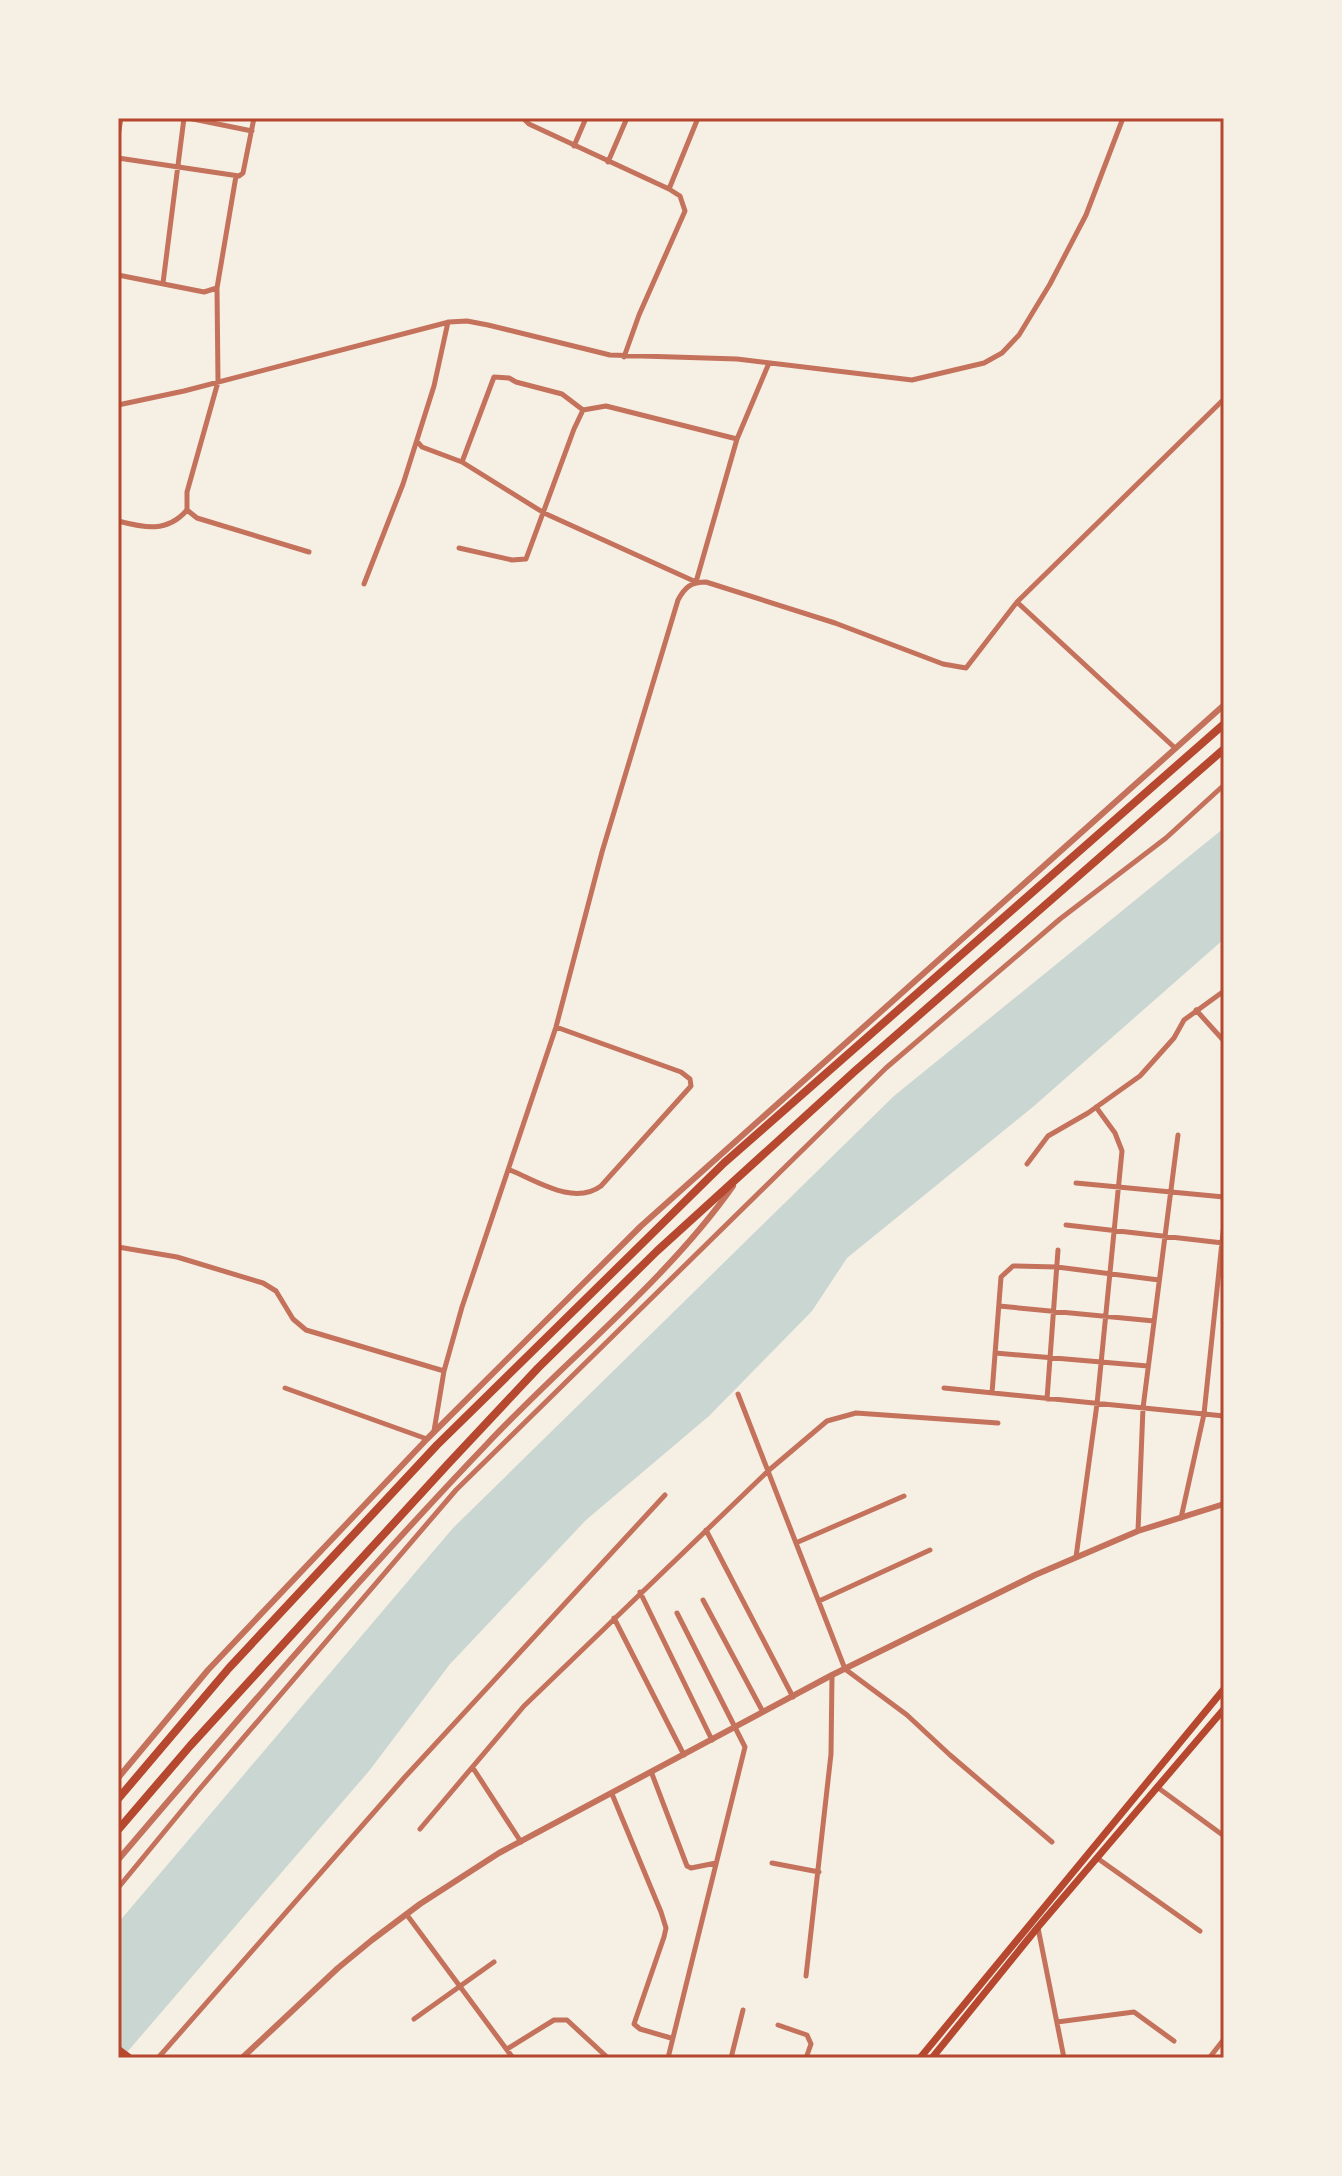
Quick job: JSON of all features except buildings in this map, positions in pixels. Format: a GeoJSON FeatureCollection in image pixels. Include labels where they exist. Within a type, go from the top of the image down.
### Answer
{"type":"FeatureCollection","features":[{"type":"Feature","properties":{"kind":"highway"},"geometry":{"type":"LineString","coordinates":[[118,1799],[229,1668],[437,1445],[724,1163],[1224,724]]}},
{"type":"Feature","properties":{"kind":"highway"},"geometry":{"type":"LineString","coordinates":[[118,1830],[190,1746],[538,1368],[657,1251],[744,1170],[1224,749]]}},
{"type":"Feature","properties":{"kind":"main road"},"geometry":{"type":"LineString","coordinates":[[920,2058],[1224,1689]]}},
{"type":"Feature","properties":{"kind":"main road"},"geometry":{"type":"LineString","coordinates":[[932,2058],[1038,1927],[1224,1709]]}},
{"type":"Feature","properties":{"kind":"main road"},"geometry":{"type":"LineString","coordinates":[[118,2049],[130,2058]]}},
{"type":"Feature","properties":{"kind":"street"},"geometry":{"type":"LineString","coordinates":[[118,136],[121,118]]}},
{"type":"Feature","properties":{"kind":"street"},"geometry":{"type":"LineString","coordinates":[[163,283],[186,118],[252,131]]}},
{"type":"Feature","properties":{"kind":"street"},"geometry":{"type":"LineString","coordinates":[[118,158],[236,176],[243,173],[254,118]]}},
{"type":"Feature","properties":{"kind":"street"},"geometry":{"type":"LineString","coordinates":[[523,118],[529,124],[680,196],[685,211],[624,357]]}},
{"type":"Feature","properties":{"kind":"street"},"geometry":{"type":"LineString","coordinates":[[574,146],[586,118]]}},
{"type":"Feature","properties":{"kind":"street"},"geometry":{"type":"LineString","coordinates":[[608,162],[627,118]]}},
{"type":"Feature","properties":{"kind":"street"},"geometry":{"type":"LineString","coordinates":[[669,189],[698,118]]}},
{"type":"Feature","properties":{"kind":"street"},"geometry":{"type":"LineString","coordinates":[[118,405],[449,322],[467,321],[581,350],[624,357],[737,359],[912,380],[984,363],[1002,353],[1019,335],[1050,284],[1086,215],[1123,118]]}},
{"type":"Feature","properties":{"kind":"street"},"geometry":{"type":"LineString","coordinates":[[118,521],[164,527],[187,510],[187,492],[218,382],[217,288],[236,176]]}},
{"type":"Feature","properties":{"kind":"street"},"geometry":{"type":"LineString","coordinates":[[118,275],[204,292],[217,288]]}},
{"type":"Feature","properties":{"kind":"street"},"geometry":{"type":"LineString","coordinates":[[364,584],[417,441],[449,322]]}},
{"type":"Feature","properties":{"kind":"street"},"geometry":{"type":"LineString","coordinates":[[434,1432],[444,1371],[462,1307],[556,1027],[602,852],[678,600],[684,588],[696,582],[737,439],[769,363]]}},
{"type":"Feature","properties":{"kind":"street"},"geometry":{"type":"LineString","coordinates":[[462,462],[494,377],[509,378],[562,394],[583,410],[606,406],[737,439]]}},
{"type":"Feature","properties":{"kind":"street"},"geometry":{"type":"LineString","coordinates":[[417,441],[422,447],[462,462],[544,513],[696,582],[720,586],[835,623],[943,664],[966,668],[1017,602],[1224,399]]}},
{"type":"Feature","properties":{"kind":"street"},"geometry":{"type":"LineString","coordinates":[[459,548],[523,561],[530,551],[583,410]]}},
{"type":"Feature","properties":{"kind":"street"},"geometry":{"type":"LineString","coordinates":[[187,510],[197,518],[309,552]]}},
{"type":"Feature","properties":{"kind":"street"},"geometry":{"type":"LineString","coordinates":[[1017,602],[1175,748]]}},
{"type":"Feature","properties":{"kind":"street"},"geometry":{"type":"LineString","coordinates":[[118,1778],[208,1670],[427,1439],[641,1226],[1224,705]]}},
{"type":"Feature","properties":{"kind":"street"},"geometry":{"type":"LineString","coordinates":[[118,1888],[456,1490],[886,1068],[1060,919],[1166,838],[1224,785]]}},
{"type":"Feature","properties":{"kind":"street"},"geometry":{"type":"LineString","coordinates":[[1027,1164],[1048,1136],[1140,1076],[1174,1038],[1184,1020],[1224,991]]}},
{"type":"Feature","properties":{"kind":"street"},"geometry":{"type":"LineString","coordinates":[[1196,1010],[1224,1041]]}},
{"type":"Feature","properties":{"kind":"street"},"geometry":{"type":"LineString","coordinates":[[510,1170],[572,1195],[592,1193],[691,1086],[688,1076],[681,1072],[556,1027]]}},
{"type":"Feature","properties":{"kind":"street"},"geometry":{"type":"LineString","coordinates":[[1076,1557],[1097,1404],[1122,1151],[1115,1133],[1096,1107]]}},
{"type":"Feature","properties":{"kind":"street"},"geometry":{"type":"LineString","coordinates":[[1138,1531],[1143,1408],[1178,1135]]}},
{"type":"Feature","properties":{"kind":"street"},"geometry":{"type":"LineString","coordinates":[[118,1860],[270,1681],[487,1443],[675,1256],[719,1205],[744,1170]]}},
{"type":"Feature","properties":{"kind":"street"},"geometry":{"type":"LineString","coordinates":[[1076,1183],[1224,1197]]}},
{"type":"Feature","properties":{"kind":"street"},"geometry":{"type":"LineString","coordinates":[[1181,1518],[1204,1414],[1224,1223]]}},
{"type":"Feature","properties":{"kind":"street"},"geometry":{"type":"LineString","coordinates":[[1066,1225],[1223,1243]]}},
{"type":"Feature","properties":{"kind":"street"},"geometry":{"type":"LineString","coordinates":[[118,1247],[177,1257],[263,1283],[276,1291],[293,1319],[306,1330],[444,1371]]}},
{"type":"Feature","properties":{"kind":"street"},"geometry":{"type":"LineString","coordinates":[[1047,1399],[1058,1250]]}},
{"type":"Feature","properties":{"kind":"street"},"geometry":{"type":"LineString","coordinates":[[992,1393],[1001,1277],[1013,1266],[1057,1267],[1159,1280]]}},
{"type":"Feature","properties":{"kind":"street"},"geometry":{"type":"LineString","coordinates":[[999,1306],[1154,1321]]}},
{"type":"Feature","properties":{"kind":"street"},"geometry":{"type":"LineString","coordinates":[[1213,1330],[1224,1331]]}},
{"type":"Feature","properties":{"kind":"street"},"geometry":{"type":"LineString","coordinates":[[995,1353],[1148,1366]]}},
{"type":"Feature","properties":{"kind":"street"},"geometry":{"type":"LineString","coordinates":[[285,1388],[427,1439]]}},
{"type":"Feature","properties":{"kind":"street"},"geometry":{"type":"LineString","coordinates":[[944,1388],[1224,1416]]}},
{"type":"Feature","properties":{"kind":"street"},"geometry":{"type":"LineString","coordinates":[[738,1394],[845,1669],[907,1715],[1052,1842]]}},
{"type":"Feature","properties":{"kind":"street"},"geometry":{"type":"LineString","coordinates":[[420,1829],[524,1706],[640,1592],[818,1428],[840,1415],[856,1413],[998,1423]]}},
{"type":"Feature","properties":{"kind":"street"},"geometry":{"type":"LineString","coordinates":[[242,2058],[338,1968],[471,1870],[832,1675],[1076,1557],[1138,1531],[1224,1504],[1224,1493]]}},
{"type":"Feature","properties":{"kind":"street"},"geometry":{"type":"LineString","coordinates":[[158,2058],[404,1778],[665,1495]]}},
{"type":"Feature","properties":{"kind":"street"},"geometry":{"type":"LineString","coordinates":[[798,1542],[904,1496]]}},
{"type":"Feature","properties":{"kind":"street"},"geometry":{"type":"LineString","coordinates":[[706,1530],[793,1697]]}},
{"type":"Feature","properties":{"kind":"street"},"geometry":{"type":"LineString","coordinates":[[819,1601],[930,1550]]}},
{"type":"Feature","properties":{"kind":"street"},"geometry":{"type":"LineString","coordinates":[[640,1592],[712,1740]]}},
{"type":"Feature","properties":{"kind":"street"},"geometry":{"type":"LineString","coordinates":[[703,1600],[764,1713]]}},
{"type":"Feature","properties":{"kind":"street"},"geometry":{"type":"LineString","coordinates":[[668,2058],[744,1756],[743,1739],[677,1613]]}},
{"type":"Feature","properties":{"kind":"street"},"geometry":{"type":"LineString","coordinates":[[614,1617],[685,1756]]}},
{"type":"Feature","properties":{"kind":"street"},"geometry":{"type":"LineString","coordinates":[[806,1976],[831,1754],[832,1675]]}},
{"type":"Feature","properties":{"kind":"street"},"geometry":{"type":"LineString","coordinates":[[473,1768],[521,1842]]}},
{"type":"Feature","properties":{"kind":"street"},"geometry":{"type":"LineString","coordinates":[[652,1774],[687,1866],[691,1868],[716,1863]]}},
{"type":"Feature","properties":{"kind":"street"},"geometry":{"type":"LineString","coordinates":[[1157,1787],[1224,1836]]}},
{"type":"Feature","properties":{"kind":"street"},"geometry":{"type":"LineString","coordinates":[[612,1794],[666,1928],[634,2024],[640,2029],[671,2038]]}},
{"type":"Feature","properties":{"kind":"street"},"geometry":{"type":"LineString","coordinates":[[1097,1858],[1200,1931]]}},
{"type":"Feature","properties":{"kind":"street"},"geometry":{"type":"LineString","coordinates":[[772,1863],[819,1872]]}},
{"type":"Feature","properties":{"kind":"street"},"geometry":{"type":"LineString","coordinates":[[407,1915],[513,2058]]}},
{"type":"Feature","properties":{"kind":"street"},"geometry":{"type":"LineString","coordinates":[[1038,1927],[1064,2058]]}},
{"type":"Feature","properties":{"kind":"street"},"geometry":{"type":"LineString","coordinates":[[414,2019],[494,1962]]}},
{"type":"Feature","properties":{"kind":"street"},"geometry":{"type":"LineString","coordinates":[[731,2058],[743,2010]]}},
{"type":"Feature","properties":{"kind":"street"},"geometry":{"type":"LineString","coordinates":[[1057,2022],[1134,2012],[1174,2041]]}},
{"type":"Feature","properties":{"kind":"street"},"geometry":{"type":"LineString","coordinates":[[507,2049],[554,2020],[561,2019],[567,2020],[608,2058]]}},
{"type":"Feature","properties":{"kind":"street"},"geometry":{"type":"LineString","coordinates":[[778,2025],[807,2035],[811,2044],[806,2058]]}},
{"type":"Feature","properties":{"kind":"street"},"geometry":{"type":"LineString","coordinates":[[1210,2057],[1224,2039]]}},
{"type":"Feature","properties":{"kind":"shaded area"},"geometry":{"type":"Polygon","coordinates":[[[1224,828],[1224,939],[1034,1106],[847,1258],[812,1311],[709,1416],[586,1520],[450,1664],[369,1771],[122,2058],[118,2058],[118,1923],[453,1528],[894,1096],[1224,828]]]}}]}
